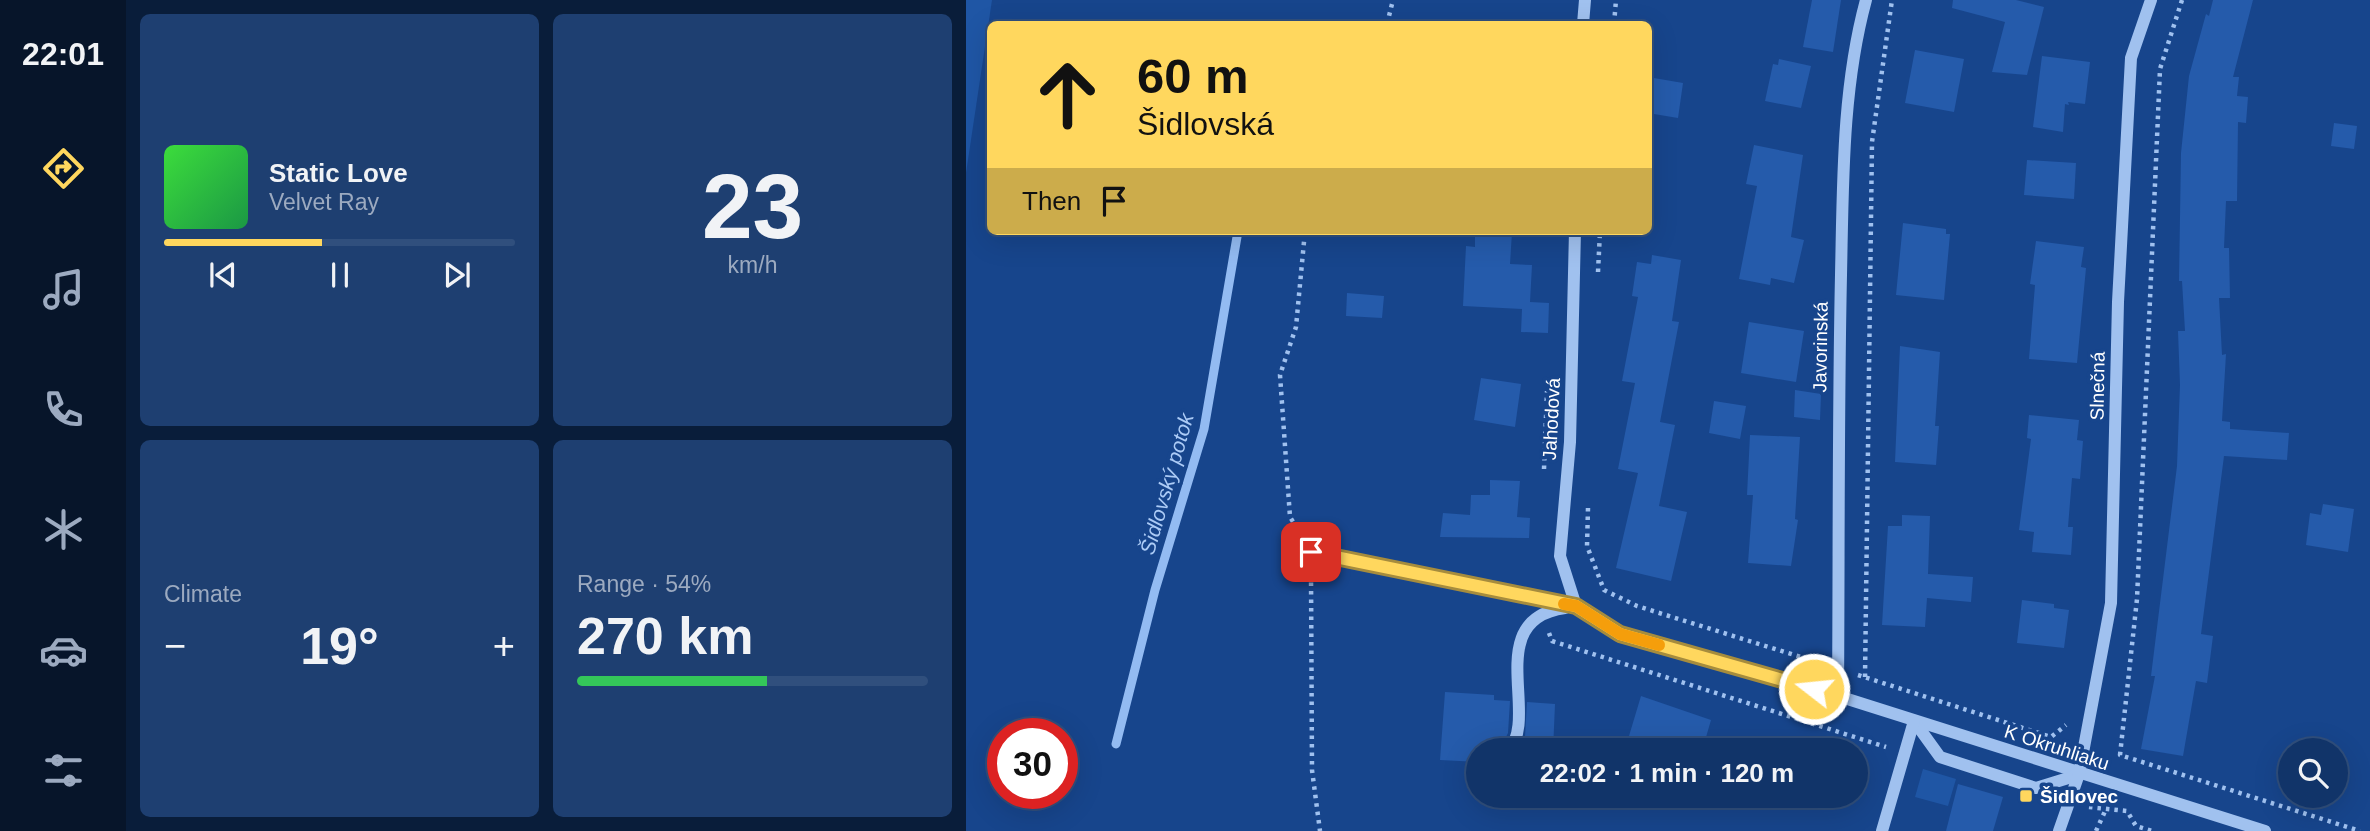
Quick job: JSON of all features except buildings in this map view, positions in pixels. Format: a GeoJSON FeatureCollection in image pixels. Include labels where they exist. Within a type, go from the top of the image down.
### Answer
{"type":"FeatureCollection","features":[{"type":"Feature","properties":{"kind":"street"},"geometry":{"type":"LineString","coordinates":[[1583,21],[1586,0]]}},
{"type":"Feature","properties":{"kind":"street","name":"Javorinská"},"geometry":{"type":"LineString","coordinates":[[1838,696],[1837,456],[1843,176],[1857,34],[1866,0]]}},
{"type":"Feature","properties":{"kind":"street","name":"Slnečná"},"geometry":{"type":"LineString","coordinates":[[2059,831],[2079,774],[2111,603],[2118,302],[2132,58],[2151,0]]}},
{"type":"Feature","properties":{"kind":"street","name":"Jahodová"},"geometry":{"type":"LineString","coordinates":[[1575,235],[1570,442],[1560,555],[1576,606]]}},
{"type":"Feature","properties":{"kind":"street"},"geometry":{"type":"LineString","coordinates":[[1311,552],[1576,606],[1620,634],[1838,696]]}},
{"type":"Feature","properties":{"kind":"street"},"geometry":{"type":"LineString","coordinates":[[1514,738],[1517,733],[1518,651],[1529,623],[1549,610],[1576,606]]}},
{"type":"Feature","properties":{"kind":"street","name":"K Okruhliaku"},"geometry":{"type":"LineString","coordinates":[[1838,696],[2265,831]]}},
{"type":"Feature","properties":{"kind":"street"},"geometry":{"type":"LineString","coordinates":[[1914,721],[1940,757],[2036,788],[2079,774]]}},
{"type":"Feature","properties":{"kind":"street"},"geometry":{"type":"LineString","coordinates":[[1882,831],[1914,721]]}},
{"type":"Feature","properties":{"kind":"path"},"geometry":{"type":"LineString","coordinates":[[1389,21],[1394,0]]}},
{"type":"Feature","properties":{"kind":"path"},"geometry":{"type":"LineString","coordinates":[[1614,21],[1616,0]]}},
{"type":"Feature","properties":{"kind":"path"},"geometry":{"type":"LineString","coordinates":[[1865,677],[1871,142],[1892,0]]}},
{"type":"Feature","properties":{"kind":"path"},"geometry":{"type":"LineString","coordinates":[[2182,0],[2160,69],[2137,599],[2120,755],[2360,831]]}},
{"type":"Feature","properties":{"kind":"path"},"geometry":{"type":"LineString","coordinates":[[1305,235],[1296,327],[1280,375],[1290,517],[1311,552],[1311,770],[1320,831]]}},
{"type":"Feature","properties":{"kind":"path"},"geometry":{"type":"LineString","coordinates":[[1597,286],[1600,235]]}},
{"type":"Feature","properties":{"kind":"path"},"geometry":{"type":"LineString","coordinates":[[1543,476],[1548,381]]}},
{"type":"Feature","properties":{"kind":"path"},"geometry":{"type":"LineString","coordinates":[[1588,505],[1587,546],[1604,590],[1637,606],[2051,737],[2066,725],[2072,714]]}},
{"type":"Feature","properties":{"kind":"path"},"geometry":{"type":"LineString","coordinates":[[1542,614],[1552,641],[1905,752]]}},
{"type":"Feature","properties":{"kind":"path"},"geometry":{"type":"LineString","coordinates":[[2069,805],[2127,811],[2136,826],[2152,831]]}},
{"type":"Feature","properties":{"kind":"path"},"geometry":{"type":"LineString","coordinates":[[2096,831],[2106,809]]}},
{"type":"Feature","properties":{"kind":"shaded area"},"geometry":{"type":"Polygon","coordinates":[[[966,0],[992,0],[987,21],[966,173],[966,0]]]}},
{"type":"Feature","properties":{"kind":"shaded area"},"geometry":{"type":"Polygon","coordinates":[[[1923,769],[1956,779],[1948,806],[1915,797],[1923,769]]]}},
{"type":"Feature","properties":{"kind":"waterway","name":"Šidlovský potok"},"geometry":{"type":"LineString","coordinates":[[1116,744],[1155,590],[1204,429],[1237,235]]}},
{"type":"Feature","properties":{"kind":"slow traffic"},"geometry":{"type":"LineString","coordinates":[[1564,604],[1576,606],[1620,634],[1659,645]]}},
{"type":"Feature","properties":{"kind":"place","name":"Šidlovec"},"geometry":{"type":"Point","coordinates":[2026,796]}},
{"type":"Feature","properties":{"kind":"route"},"geometry":{"type":"LineString","coordinates":[[1311,552],[1576,606],[1620,634],[1814,689]]}}]}
